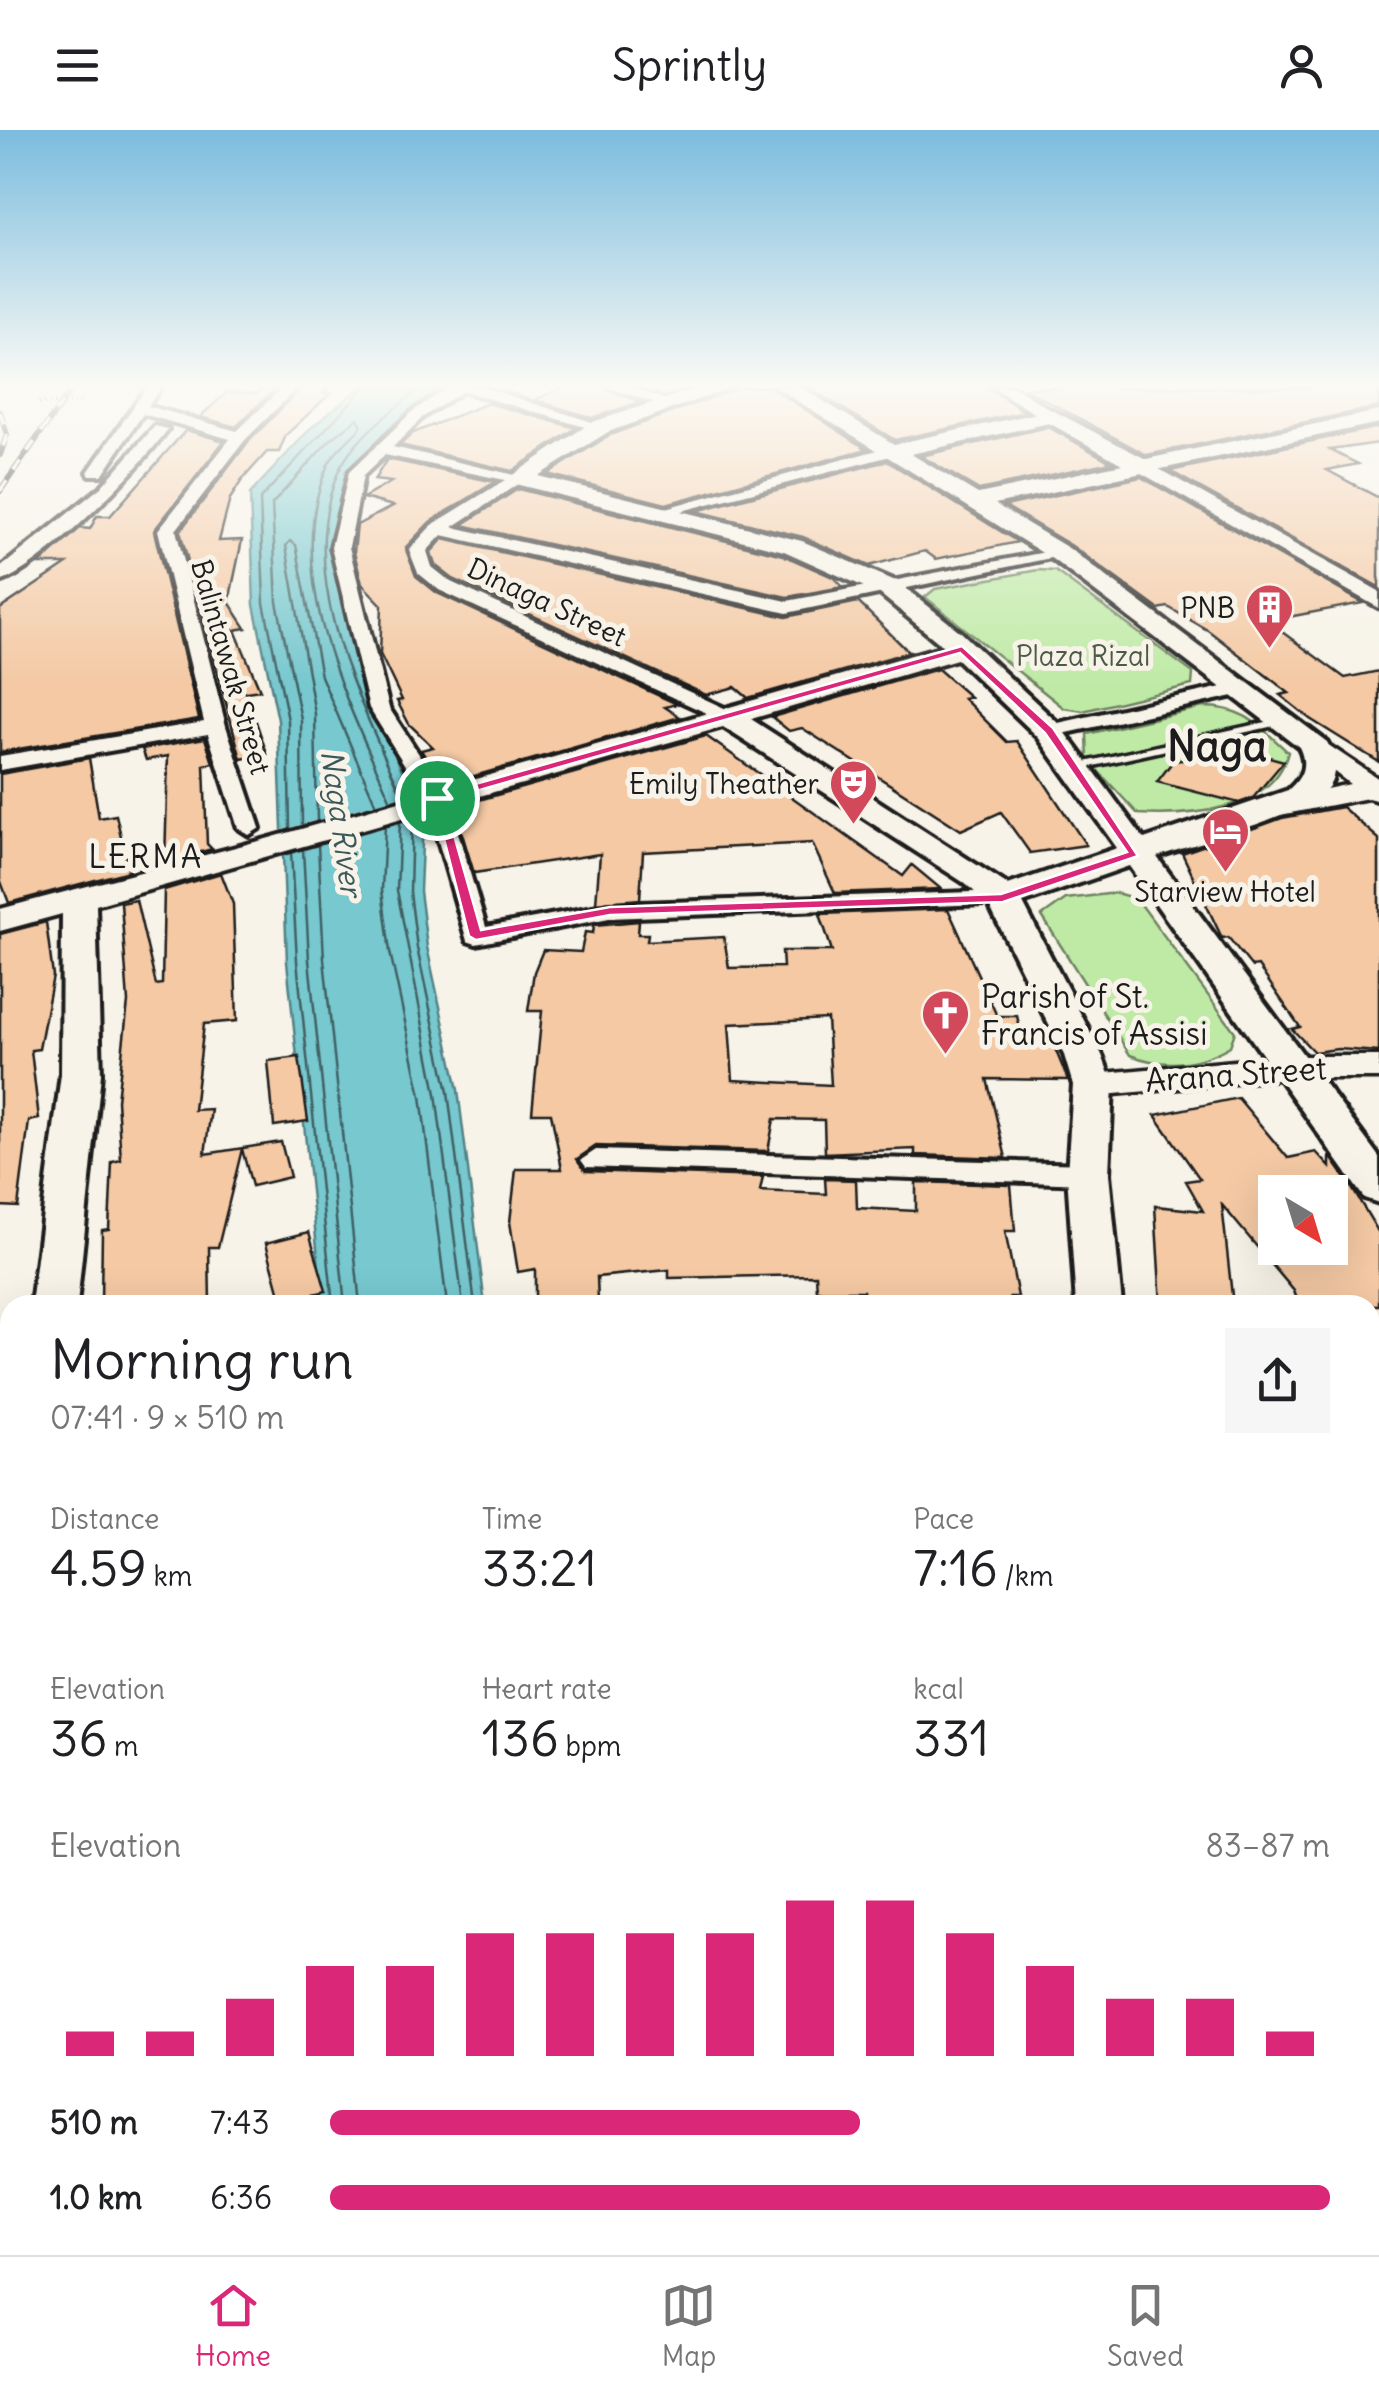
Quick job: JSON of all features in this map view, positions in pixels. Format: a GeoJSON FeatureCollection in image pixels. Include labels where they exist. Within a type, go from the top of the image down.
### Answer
{"type":"FeatureCollection","features":[{"type":"Feature","properties":{"kind":"main road"},"geometry":{"type":"LineString","coordinates":[[551,486],[793,546],[889,588],[962,649],[1049,731],[1379,1188]]}},
{"type":"Feature","properties":{"kind":"main road"},"geometry":{"type":"LineString","coordinates":[[951,486],[1061,554],[1312,742],[1320,758],[1316,782],[1299,797],[1003,898]]}},
{"type":"Feature","properties":{"kind":"main road"},"geometry":{"type":"LineString","coordinates":[[976,501],[1044,486]]}},
{"type":"Feature","properties":{"kind":"main road"},"geometry":{"type":"LineString","coordinates":[[0,920],[264,837],[433,800],[962,649]]}},
{"type":"Feature","properties":{"kind":"main road"},"geometry":{"type":"LineString","coordinates":[[726,716],[1003,898],[1083,1055],[1093,1085],[1088,1174],[1097,1295]]}},
{"type":"Feature","properties":{"kind":"main road"},"geometry":{"type":"LineString","coordinates":[[55,1295],[81,1074],[78,898]]}},
{"type":"Feature","properties":{"kind":"street"},"geometry":{"type":"LineString","coordinates":[[0,578],[113,486]]}},
{"type":"Feature","properties":{"kind":"street","name":"Balintawak Street"},"geometry":{"type":"LineString","coordinates":[[201,486],[167,530],[216,726],[264,837]]}},
{"type":"Feature","properties":{"kind":"street"},"geometry":{"type":"LineString","coordinates":[[354,486],[340,547],[379,708],[433,800],[476,936],[610,911],[1003,898]]}},
{"type":"Feature","properties":{"kind":"street","name":"Dinaga Street"},"geometry":{"type":"LineString","coordinates":[[506,486],[438,529],[418,550],[424,569],[445,586],[726,716]]}},
{"type":"Feature","properties":{"kind":"street"},"geometry":{"type":"LineString","coordinates":[[655,513],[758,486]]}},
{"type":"Feature","properties":{"kind":"street"},"geometry":{"type":"LineString","coordinates":[[1178,486],[1379,601]]}},
{"type":"Feature","properties":{"kind":"street"},"geometry":{"type":"LineString","coordinates":[[438,529],[787,607],[1061,554]]}},
{"type":"Feature","properties":{"kind":"street"},"geometry":{"type":"LineString","coordinates":[[1049,731],[1240,689]]}},
{"type":"Feature","properties":{"kind":"street"},"geometry":{"type":"LineString","coordinates":[[0,763],[216,726]]}},
{"type":"Feature","properties":{"kind":"street"},"geometry":{"type":"LineString","coordinates":[[1312,742],[1377,789]]}},
{"type":"Feature","properties":{"kind":"street"},"geometry":{"type":"LineString","coordinates":[[1274,808],[1377,789]]}},
{"type":"Feature","properties":{"kind":"street","name":"Arana Street"},"geometry":{"type":"LineString","coordinates":[[1093,1085],[1289,1067],[1379,1067]]}},
{"type":"Feature","properties":{"kind":"street"},"geometry":{"type":"LineString","coordinates":[[596,1160],[1088,1174]]}},
{"type":"Feature","properties":{"kind":"lane"},"geometry":{"type":"LineString","coordinates":[[1076,767],[1284,721]]}},
{"type":"Feature","properties":{"kind":"green space","name":"Plaza Rizal"},"geometry":{"type":"Polygon","coordinates":[[[1038,570],[1055,571],[1193,673],[1192,685],[1083,711],[1064,708],[925,597],[935,589],[1038,570]]]}},
{"type":"Feature","properties":{"kind":"green space"},"geometry":{"type":"Polygon","coordinates":[[[1203,707],[1240,714],[1288,752],[1280,772],[1266,787],[1226,806],[1203,811],[1138,814],[1088,760],[1087,734],[1203,707]]]}},
{"type":"Feature","properties":{"kind":"green space"},"geometry":{"type":"Polygon","coordinates":[[[1116,893],[1137,899],[1235,1032],[1230,1046],[1206,1057],[1181,1062],[1155,1062],[1130,1055],[1042,916],[1066,899],[1116,893]]]}},
{"type":"Feature","properties":{"kind":"water","name":"Naga River"},"geometry":{"type":"Polygon","coordinates":[[[257,486],[345,486],[333,540],[357,666],[423,819],[420,891],[427,947],[458,1090],[484,1295],[322,1295],[287,962],[278,720],[254,605],[250,494],[257,486]]]}},
{"type":"Feature","properties":{"kind":"pier"},"geometry":{"type":"Polygon","coordinates":[[[417,792],[427,814],[284,854],[275,842],[275,832],[417,792]]]}},
{"type":"Feature","properties":{"kind":"building"},"geometry":{"type":"Polygon","coordinates":[[[136,486],[189,486],[154,531],[199,719],[0,752],[0,609],[67,564],[39,564],[80,528],[90,529],[97,516],[110,516],[136,486]]]}},
{"type":"Feature","properties":{"kind":"building"},"geometry":{"type":"Polygon","coordinates":[[[214,486],[238,486],[230,499],[219,541],[242,540],[229,602],[246,628],[235,630],[260,690],[246,692],[267,754],[241,759],[180,531],[214,486]]]}},
{"type":"Feature","properties":{"kind":"building"},"geometry":{"type":"Polygon","coordinates":[[[384,486],[488,486],[430,522],[406,547],[416,576],[437,593],[677,704],[665,707],[680,717],[443,785],[421,750],[433,747],[409,724],[397,701],[402,700],[380,654],[382,605],[362,584],[354,552],[357,525],[393,506],[363,498],[384,486]]]}},
{"type":"Feature","properties":{"kind":"building"},"geometry":{"type":"Polygon","coordinates":[[[595,486],[731,486],[666,504],[595,486]]]}},
{"type":"Feature","properties":{"kind":"building"},"geometry":{"type":"Polygon","coordinates":[[[791,486],[928,486],[1018,542],[936,559],[925,551],[869,566],[803,537],[696,511],[791,486]]]}},
{"type":"Feature","properties":{"kind":"building"},"geometry":{"type":"Polygon","coordinates":[[[1098,486],[1157,486],[1363,603],[1267,621],[1345,678],[1379,671],[1379,762],[1310,719],[1280,695],[1289,693],[1209,631],[1168,607],[1158,609],[1072,546],[1005,506],[1098,486]]]}},
{"type":"Feature","properties":{"kind":"building"},"geometry":{"type":"Polygon","coordinates":[[[1197,486],[1357,486],[1379,498],[1379,587],[1197,486]]]}},
{"type":"Feature","properties":{"kind":"building"},"geometry":{"type":"Polygon","coordinates":[[[518,489],[783,555],[833,577],[843,587],[787,597],[462,525],[518,489]]]}},
{"type":"Feature","properties":{"kind":"building"},"geometry":{"type":"Polygon","coordinates":[[[443,539],[786,617],[858,602],[909,652],[748,698],[735,687],[706,695],[453,579],[435,565],[431,552],[443,539]]]}},
{"type":"Feature","properties":{"kind":"building"},"geometry":{"type":"Polygon","coordinates":[[[938,669],[970,697],[963,698],[1007,742],[1017,741],[1086,845],[1030,853],[1001,812],[961,830],[802,728],[789,731],[772,717],[938,669]]]}},
{"type":"Feature","properties":{"kind":"building"},"geometry":{"type":"Polygon","coordinates":[[[706,736],[903,876],[912,865],[941,889],[835,893],[812,843],[643,852],[640,899],[596,903],[600,854],[474,873],[454,807],[706,736]]]}},
{"type":"Feature","properties":{"kind":"building"},"geometry":{"type":"Polygon","coordinates":[[[205,738],[213,763],[204,765],[207,844],[212,849],[165,862],[168,756],[146,760],[142,749],[205,738]]]}},
{"type":"Feature","properties":{"kind":"building"},"geometry":{"type":"Polygon","coordinates":[[[1251,752],[1284,761],[1253,798],[1239,803],[1157,782],[1173,761],[1251,752]]]}},
{"type":"Feature","properties":{"kind":"building"},"geometry":{"type":"Polygon","coordinates":[[[89,758],[99,818],[116,815],[129,871],[9,903],[0,879],[0,774],[89,758]]]}},
{"type":"Feature","properties":{"kind":"building"},"geometry":{"type":"Polygon","coordinates":[[[1342,807],[1379,839],[1379,1052],[1314,1052],[1292,1029],[1300,1027],[1258,966],[1252,967],[1228,937],[1222,938],[1182,853],[1282,818],[1342,807]]]}},
{"type":"Feature","properties":{"kind":"building"},"geometry":{"type":"Polygon","coordinates":[[[221,873],[233,904],[237,1021],[204,1024],[194,1110],[211,1109],[205,1154],[281,1142],[290,1177],[252,1186],[242,1149],[218,1247],[209,1247],[210,1295],[101,1295],[102,1230],[109,1229],[112,1162],[121,1160],[117,1100],[128,1002],[121,903],[136,900],[156,985],[162,984],[164,890],[221,873]]]}},
{"type":"Feature","properties":{"kind":"building"},"geometry":{"type":"Polygon","coordinates":[[[948,909],[997,1016],[1017,1016],[1021,1033],[1049,1034],[1068,1080],[987,1079],[1006,1158],[915,1155],[915,1149],[825,1153],[824,1120],[774,1119],[768,1151],[596,1146],[577,1159],[586,1171],[763,1177],[760,1191],[826,1194],[825,1179],[856,1180],[857,1208],[916,1211],[916,1182],[1011,1185],[1015,1231],[1005,1231],[1018,1295],[863,1295],[863,1291],[817,1291],[816,1275],[669,1278],[669,1270],[597,1277],[598,1295],[535,1295],[535,1269],[518,1272],[510,1222],[516,1169],[562,1169],[551,1113],[532,1113],[542,1011],[528,1011],[534,972],[543,950],[581,952],[585,932],[593,933],[594,925],[639,921],[638,934],[648,934],[647,941],[724,937],[729,968],[783,967],[782,951],[832,951],[820,914],[948,909]],[[827,1019],[729,1024],[733,1080],[831,1085],[827,1019]]]}},
{"type":"Feature","properties":{"kind":"building"},"geometry":{"type":"Polygon","coordinates":[[[46,922],[53,976],[39,1049],[31,1050],[39,1119],[29,1121],[18,1207],[0,1206],[0,934],[46,922]]]}},
{"type":"Feature","properties":{"kind":"building"},"geometry":{"type":"Polygon","coordinates":[[[299,1057],[308,1121],[274,1126],[268,1061],[299,1057]]]}},
{"type":"Feature","properties":{"kind":"building"},"geometry":{"type":"Polygon","coordinates":[[[1238,1098],[1288,1158],[1316,1152],[1330,1167],[1330,1156],[1343,1175],[1258,1175],[1258,1248],[1222,1205],[1232,1295],[1160,1295],[1155,1206],[1203,1211],[1186,1181],[1200,1179],[1155,1115],[1238,1098]]]}},
{"type":"Feature","properties":{"kind":"building"},"geometry":{"type":"Polygon","coordinates":[[[1348,1182],[1379,1233],[1379,1295],[1295,1295],[1272,1265],[1348,1265],[1348,1182]]]}},
{"type":"Feature","properties":{"kind":"building"},"geometry":{"type":"Polygon","coordinates":[[[309,1232],[326,1291],[280,1295],[266,1243],[309,1232]]]}},
{"type":"Feature","properties":{"kind":"railway"},"geometry":{"type":"LineString","coordinates":[[0,491],[3,486]]}},
{"type":"Feature","properties":{"kind":"place","name":"PNB"},"geometry":{"type":"Point","coordinates":[1270,650]}},
{"type":"Feature","properties":{"kind":"place","name":"Emily Theather"},"geometry":{"type":"Point","coordinates":[854,826]}},
{"type":"Feature","properties":{"kind":"place","name":"Starview Hotel"},"geometry":{"type":"Point","coordinates":[1225,874]}},
{"type":"Feature","properties":{"kind":"place","name":"Parish of St. Francis of Assisi"},"geometry":{"type":"Point","coordinates":[946,1056]}},
{"type":"Feature","properties":{"kind":"district","name":"Naga"},"geometry":{"type":"Point","coordinates":[1217,746]}},
{"type":"Feature","properties":{"kind":"district","name":"LERMA"},"geometry":{"type":"Point","coordinates":[146,856]}},
{"type":"Feature","properties":{"kind":"route"},"geometry":{"type":"LineString","coordinates":[[962,649],[1049,731],[1134,853],[1003,898],[857,906],[610,911],[476,936],[437,798],[962,649]]}}]}
